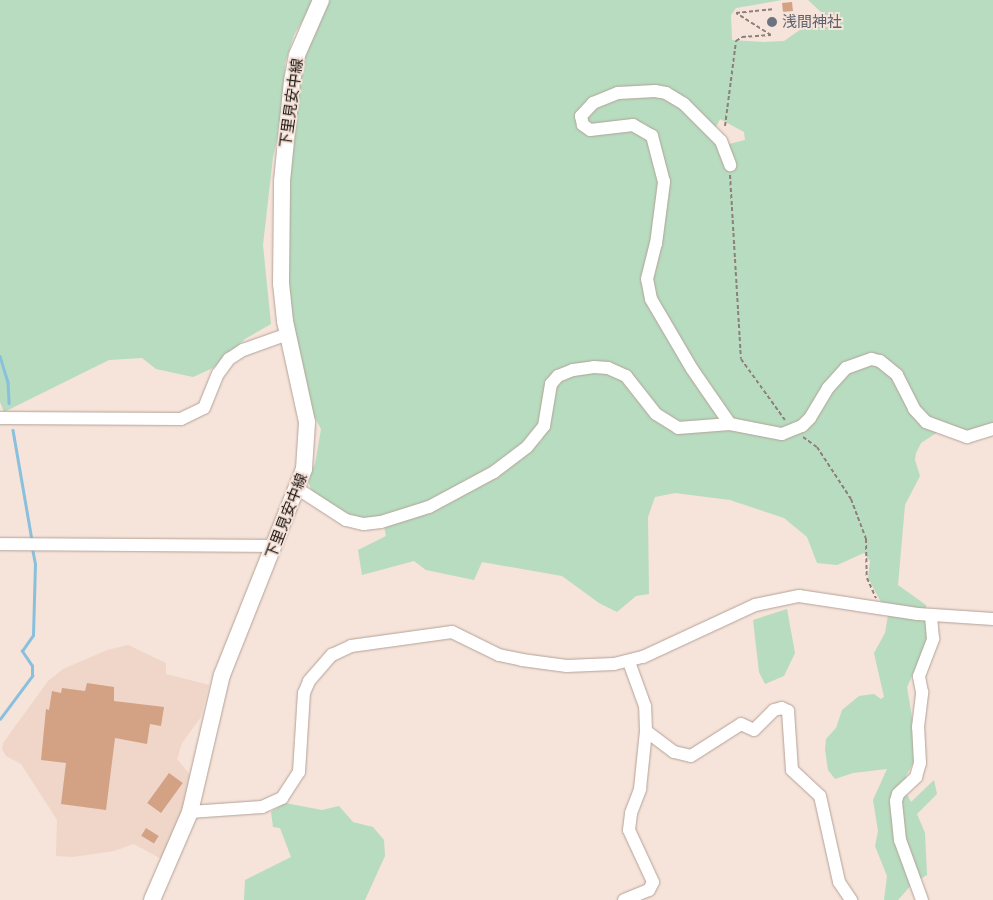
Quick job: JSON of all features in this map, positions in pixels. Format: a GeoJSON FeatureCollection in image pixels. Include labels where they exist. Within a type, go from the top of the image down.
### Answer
{"type":"FeatureCollection","features":[{"type":"Feature","properties":{"kind":"main road","name":"下里見安中線"},"geometry":{"type":"LineString","coordinates":[[152,900],[190,812],[222,675],[298,489],[308,449],[307,422],[288,334],[281,284],[282,181],[286,119],[297,55],[321,0]]}},
{"type":"Feature","properties":{"kind":"street"},"geometry":{"type":"LineString","coordinates":[[730,164],[722,141],[684,104],[666,93],[655,90],[618,93],[593,102],[581,116],[583,125],[590,130],[633,125],[652,136],[664,182],[656,244],[647,278],[651,299],[692,370],[730,424]]}},
{"type":"Feature","properties":{"kind":"street"},"geometry":{"type":"LineString","coordinates":[[0,418],[180,419],[204,408],[218,374],[229,359],[243,350],[288,334]]}},
{"type":"Feature","properties":{"kind":"street"},"geometry":{"type":"LineString","coordinates":[[298,489],[346,520],[364,524],[381,522],[429,507],[494,472],[537,438],[544,426],[550,384],[558,376],[573,370],[594,367],[619,372],[634,383],[656,414],[678,428],[730,424],[782,434],[793,430],[814,414],[828,388],[846,368],[870,359],[880,361],[897,375],[914,409],[926,422],[967,437],[993,429]]}},
{"type":"Feature","properties":{"kind":"street"},"geometry":{"type":"LineString","coordinates":[[0,544],[274,546]]}},
{"type":"Feature","properties":{"kind":"street"},"geometry":{"type":"LineString","coordinates":[[190,812],[262,808],[282,798],[299,772],[304,693],[308,681],[332,655],[351,646],[452,632],[498,655],[550,665],[629,662],[769,600],[799,596],[931,615],[993,619]]}},
{"type":"Feature","properties":{"kind":"street"},"geometry":{"type":"LineString","coordinates":[[922,900],[900,840],[896,801],[898,794],[916,777],[920,763],[918,727],[922,692],[919,676],[933,639],[931,615]]}},
{"type":"Feature","properties":{"kind":"street"},"geometry":{"type":"LineString","coordinates":[[624,900],[653,887],[629,830],[631,813],[640,789],[646,731],[645,706],[629,662]]}},
{"type":"Feature","properties":{"kind":"street"},"geometry":{"type":"LineString","coordinates":[[646,731],[674,752],[691,756],[741,724],[754,730],[774,710],[782,708],[788,711],[792,770],[820,796],[839,882],[850,900]]}},
{"type":"Feature","properties":{"kind":"path"},"geometry":{"type":"LineString","coordinates":[[725,126],[736,41],[742,36],[771,35],[736,13],[773,9]]}},
{"type":"Feature","properties":{"kind":"path"},"geometry":{"type":"LineString","coordinates":[[730,164],[741,359],[793,430],[817,447],[851,499],[866,540],[867,578],[880,607]]}},
{"type":"Feature","properties":{"kind":"shaded area"},"geometry":{"type":"Polygon","coordinates":[[[128,645],[166,663],[166,674],[209,685],[201,717],[182,743],[177,759],[192,777],[185,810],[163,860],[134,844],[114,851],[73,857],[56,856],[57,820],[21,764],[6,756],[2,749],[3,743],[48,681],[63,669],[107,650],[128,645]]]}},
{"type":"Feature","properties":{"kind":"green space"},"geometry":{"type":"Polygon","coordinates":[[[0,0],[315,0],[294,35],[285,64],[283,117],[273,157],[263,245],[271,324],[245,339],[213,368],[193,377],[156,369],[142,358],[109,360],[4,412],[0,402],[0,0]]]}},
{"type":"Feature","properties":{"kind":"green space"},"geometry":{"type":"Polygon","coordinates":[[[327,0],[782,0],[736,8],[731,15],[732,40],[764,42],[784,41],[823,14],[808,0],[993,0],[993,424],[967,432],[942,425],[920,411],[901,373],[882,357],[862,356],[808,417],[781,430],[669,420],[608,364],[546,382],[540,423],[512,455],[427,503],[379,518],[355,518],[312,492],[307,478],[315,464],[321,429],[313,414],[291,319],[288,284],[289,180],[302,56],[327,0]],[[720,119],[715,129],[731,165],[729,144],[745,140],[744,132],[720,119]]]}},
{"type":"Feature","properties":{"kind":"green space"},"geometry":{"type":"Polygon","coordinates":[[[879,363],[938,432],[921,443],[916,453],[915,460],[920,476],[905,505],[898,585],[926,605],[927,643],[907,687],[918,754],[906,776],[904,789],[911,802],[934,780],[937,794],[917,814],[925,833],[927,875],[913,883],[898,900],[884,900],[887,876],[875,846],[878,831],[873,800],[887,769],[853,773],[835,779],[828,770],[825,750],[826,739],[836,728],[842,710],[859,696],[874,694],[881,699],[884,697],[874,653],[885,633],[888,615],[868,578],[870,561],[864,553],[837,565],[817,563],[807,537],[784,518],[730,500],[675,493],[655,497],[648,517],[649,594],[636,596],[617,612],[599,603],[562,576],[482,562],[474,580],[426,570],[414,561],[362,575],[358,550],[386,536],[384,526],[529,451],[541,441],[548,426],[551,395],[560,379],[594,370],[618,375],[668,427],[732,429],[783,438],[831,392],[849,371],[879,363]]]}},
{"type":"Feature","properties":{"kind":"green space"},"geometry":{"type":"Polygon","coordinates":[[[787,609],[795,653],[784,676],[765,684],[759,672],[753,620],[787,609]]]}},
{"type":"Feature","properties":{"kind":"green space"},"geometry":{"type":"Polygon","coordinates":[[[285,803],[322,810],[339,806],[353,822],[373,827],[384,840],[385,856],[365,900],[244,900],[245,880],[291,857],[280,828],[273,827],[271,812],[285,803]]]}},
{"type":"Feature","properties":{"kind":"building"},"geometry":{"type":"Polygon","coordinates":[[[792,2],[793,11],[783,12],[782,3],[792,2]]]}},
{"type":"Feature","properties":{"kind":"building"},"geometry":{"type":"Polygon","coordinates":[[[87,683],[114,687],[114,701],[164,707],[161,726],[150,724],[147,744],[115,738],[106,810],[61,804],[66,763],[41,760],[46,709],[49,710],[52,691],[61,693],[62,688],[85,691],[87,683]]]}},
{"type":"Feature","properties":{"kind":"building"},"geometry":{"type":"Polygon","coordinates":[[[169,773],[183,783],[161,813],[147,803],[169,773]]]}},
{"type":"Feature","properties":{"kind":"building"},"geometry":{"type":"Polygon","coordinates":[[[146,828],[159,836],[154,844],[141,836],[146,828]]]}},
{"type":"Feature","properties":{"kind":"waterway"},"geometry":{"type":"LineString","coordinates":[[0,356],[8,382],[9,403]]}},
{"type":"Feature","properties":{"kind":"waterway"},"geometry":{"type":"LineString","coordinates":[[13,430],[32,540]]}},
{"type":"Feature","properties":{"kind":"waterway"},"geometry":{"type":"LineString","coordinates":[[0,719],[32,676],[32,666],[22,651],[33,635],[35,564],[32,548]]}},
{"type":"Feature","properties":{"kind":"place","name":"浅間神社"},"geometry":{"type":"Point","coordinates":[772,22]}}]}
